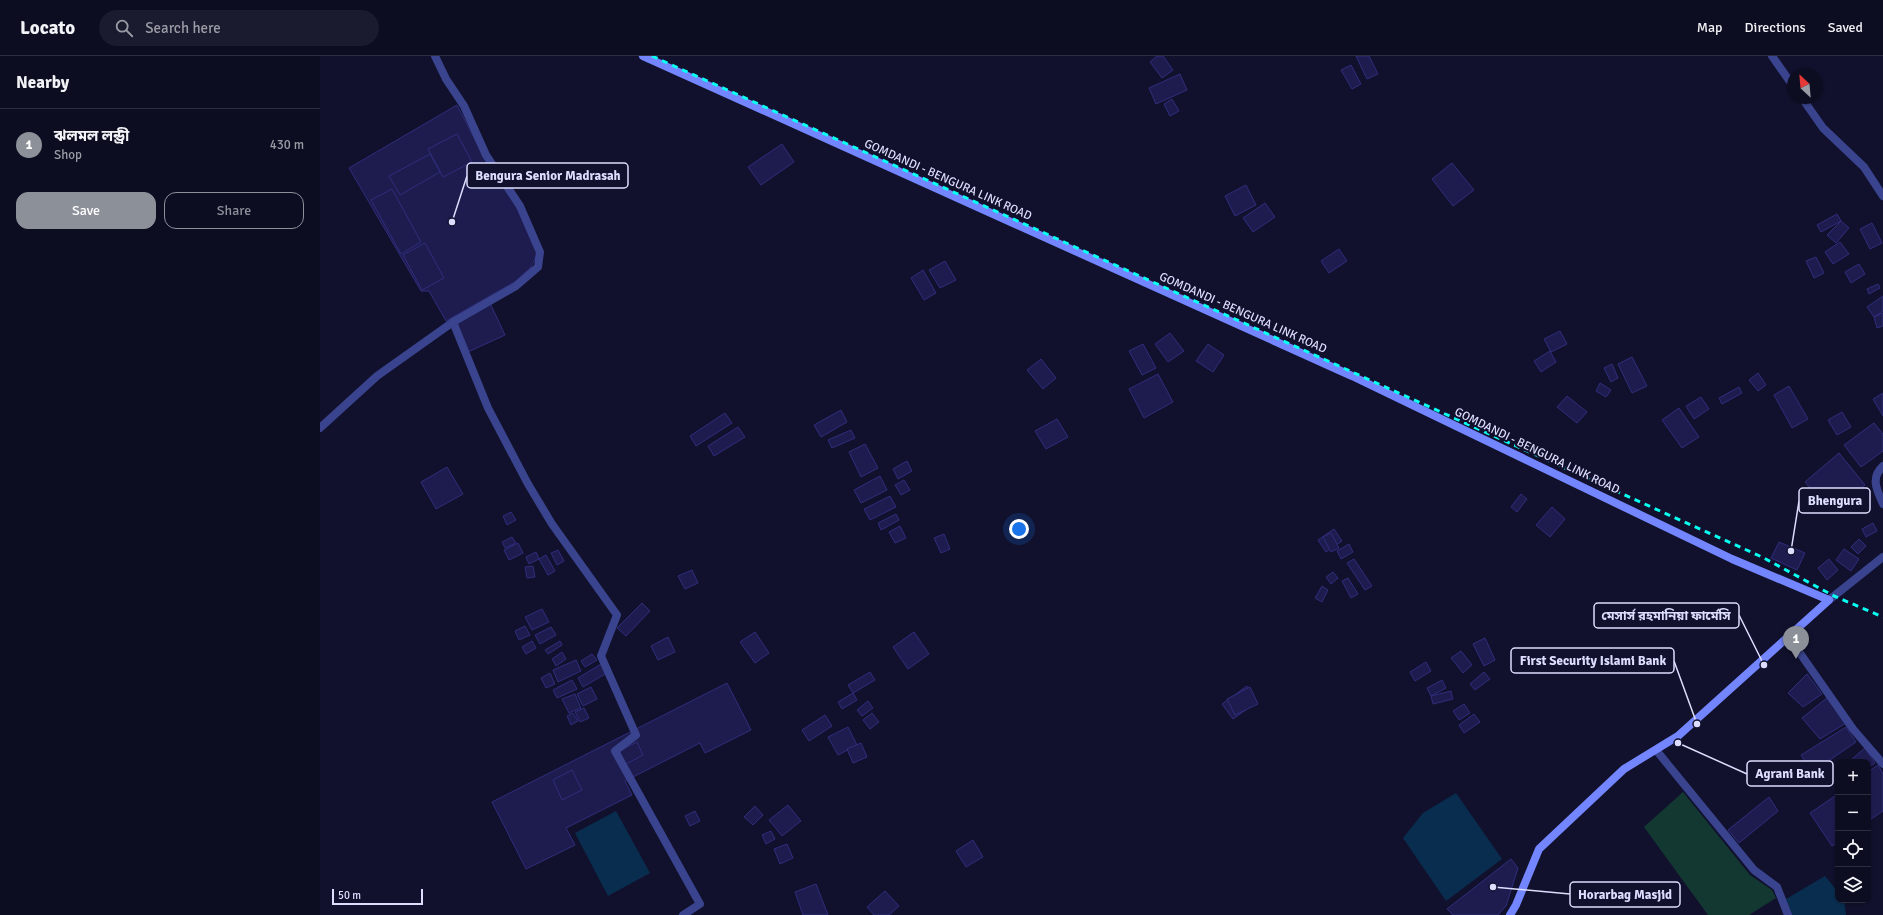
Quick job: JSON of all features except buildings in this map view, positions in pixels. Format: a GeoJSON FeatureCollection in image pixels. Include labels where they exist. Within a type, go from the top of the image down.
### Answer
{"type":"FeatureCollection","features":[{"type":"Feature","properties":{"kind":"main road","name":"GOMDANDI - BENGURA LINK ROAD"},"geometry":{"type":"LineString","coordinates":[[643,56],[1352,376],[1732,559],[1830,600]]}},
{"type":"Feature","properties":{"kind":"main road"},"geometry":{"type":"LineString","coordinates":[[1510,915],[1516,905],[1539,849],[1624,769],[1678,736],[1830,600]]}},
{"type":"Feature","properties":{"kind":"street"},"geometry":{"type":"LineString","coordinates":[[320,428],[377,376],[453,322],[516,286],[538,267],[540,252],[520,206],[486,155],[464,106],[446,79],[435,56]]}},
{"type":"Feature","properties":{"kind":"street"},"geometry":{"type":"LineString","coordinates":[[1772,56],[1787,77]]}},
{"type":"Feature","properties":{"kind":"street"},"geometry":{"type":"LineString","coordinates":[[1806,104],[1823,128],[1864,167],[1883,196]]}},
{"type":"Feature","properties":{"kind":"street"},"geometry":{"type":"LineString","coordinates":[[453,322],[488,408],[528,484],[552,524],[616,615],[601,656],[636,735],[615,751],[700,904],[683,915]]}},
{"type":"Feature","properties":{"kind":"street"},"geometry":{"type":"LineString","coordinates":[[1883,466],[1878,471],[1875,481],[1883,504]]}},
{"type":"Feature","properties":{"kind":"street"},"geometry":{"type":"LineString","coordinates":[[1830,600],[1883,557]]}},
{"type":"Feature","properties":{"kind":"street"},"geometry":{"type":"LineString","coordinates":[[1788,636],[1853,729],[1883,764]]}},
{"type":"Feature","properties":{"kind":"street"},"geometry":{"type":"LineString","coordinates":[[1656,750],[1754,870],[1777,887],[1788,915]]}},
{"type":"Feature","properties":{"kind":"green space"},"geometry":{"type":"Polygon","coordinates":[[[1683,792],[1750,875],[1772,890],[1776,898],[1749,915],[1708,915],[1644,827],[1683,792]]]}},
{"type":"Feature","properties":{"kind":"water"},"geometry":{"type":"Polygon","coordinates":[[[1456,793],[1502,859],[1446,901],[1403,838],[1423,813],[1456,793]]]}},
{"type":"Feature","properties":{"kind":"water"},"geometry":{"type":"Polygon","coordinates":[[[616,811],[650,873],[608,896],[575,833],[616,811]]]}},
{"type":"Feature","properties":{"kind":"water"},"geometry":{"type":"Polygon","coordinates":[[[1825,876],[1835,888],[1835,903],[1844,903],[1846,915],[1792,915],[1786,899],[1825,876]]]}},
{"type":"Feature","properties":{"kind":"railway"},"geometry":{"type":"LineString","coordinates":[[652,56],[1762,557],[1834,596],[1883,617]]}},
{"type":"Feature","properties":{"kind":"place","name":"Bengura Senior Madrasah"},"geometry":{"type":"Point","coordinates":[452,222]}},
{"type":"Feature","properties":{"kind":"place","name":"Bhengura"},"geometry":{"type":"Point","coordinates":[1791,551]}},
{"type":"Feature","properties":{"kind":"place","name":"ঝলমল লন্ড্রী"},"geometry":{"type":"Point","coordinates":[1796,659]}},
{"type":"Feature","properties":{"kind":"place","name":"মেসার্স রহমানিয়া ফার্মেসি"},"geometry":{"type":"Point","coordinates":[1764,665]}},
{"type":"Feature","properties":{"kind":"place","name":"First Security Islami Bank"},"geometry":{"type":"Point","coordinates":[1697,724]}},
{"type":"Feature","properties":{"kind":"place","name":"Agrani Bank"},"geometry":{"type":"Point","coordinates":[1678,743]}},
{"type":"Feature","properties":{"kind":"place","name":"Horarbag Masjid"},"geometry":{"type":"Point","coordinates":[1493,887]}}]}
